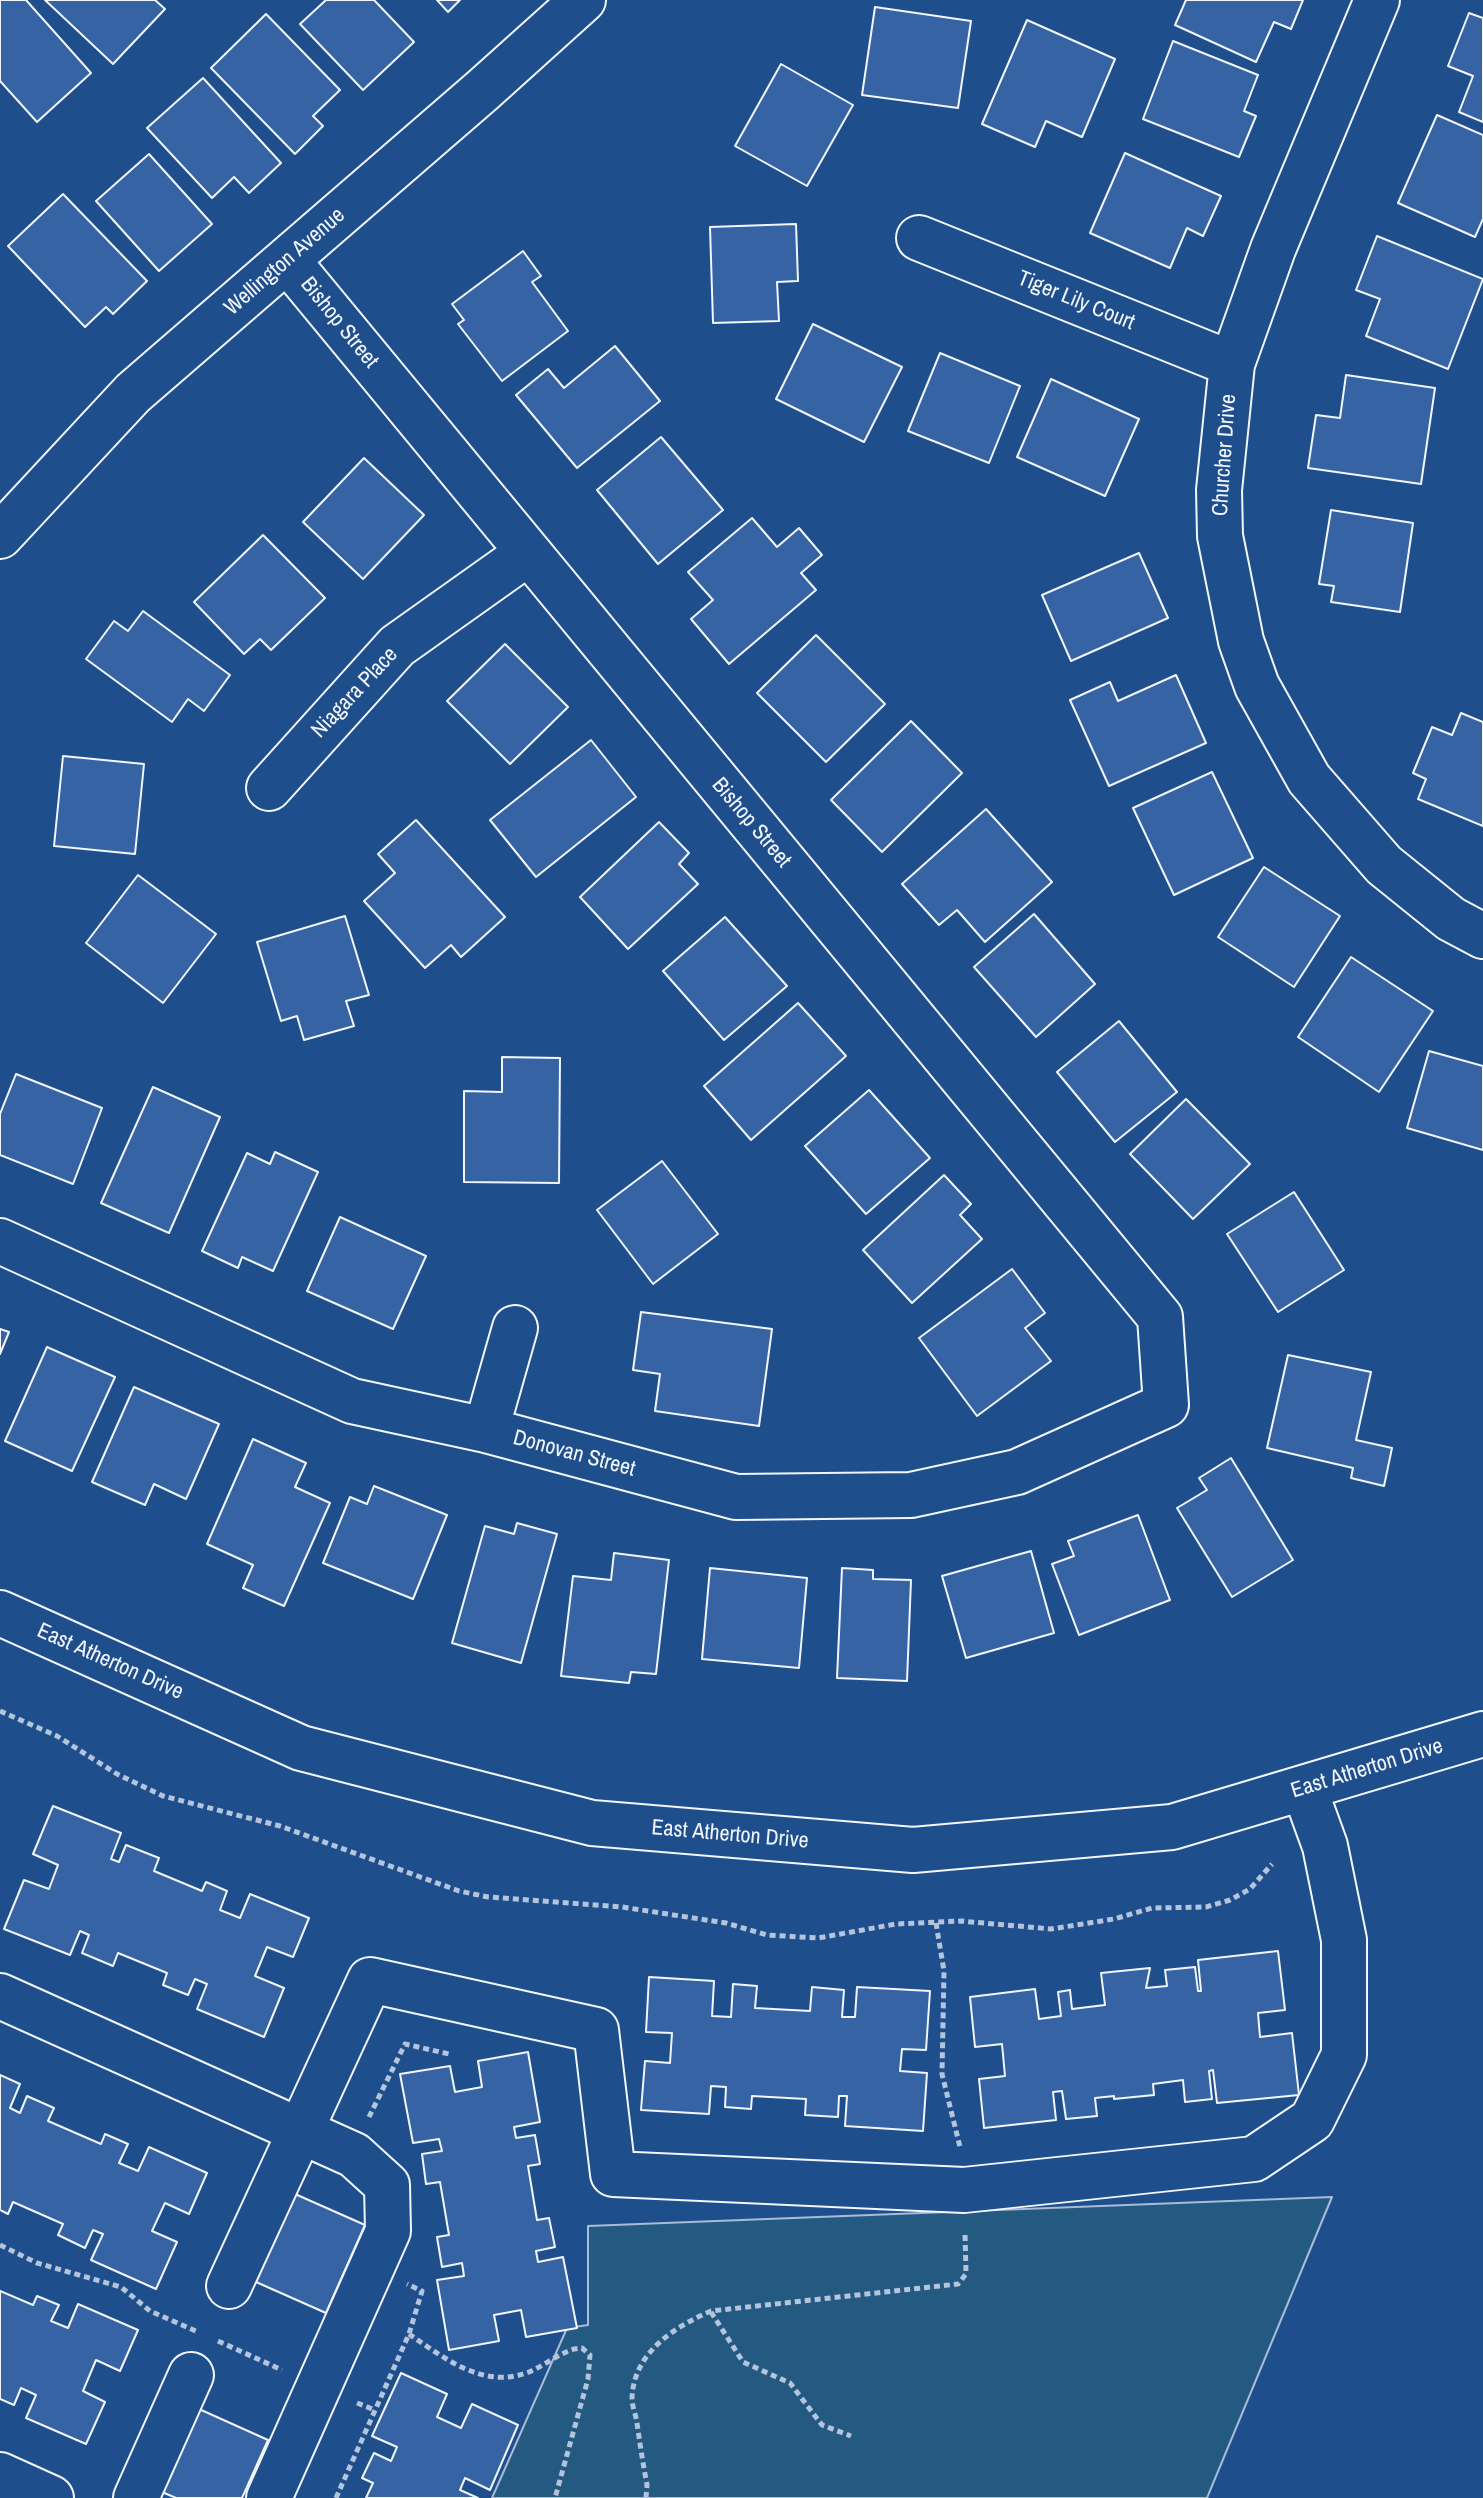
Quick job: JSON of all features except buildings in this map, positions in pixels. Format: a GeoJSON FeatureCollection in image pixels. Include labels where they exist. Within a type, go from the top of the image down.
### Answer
{"type":"FeatureCollection","features":[{"type":"Feature","properties":{"kind":"street","name":"Wellington Avenue"},"geometry":{"type":"LineString","coordinates":[[0,536],[133,393],[583,0]]}},
{"type":"Feature","properties":{"kind":"street","name":"Churcher Drive"},"geometry":{"type":"LineString","coordinates":[[1377,0],[1273,249],[1232,364],[1219,490],[1220,536],[1241,641],[1257,686],[1309,779],[1384,865],[1451,919],[1483,936]]}},
{"type":"Feature","properties":{"kind":"street","name":"Tiger Lily Court"},"geometry":{"type":"LineString","coordinates":[[919,238],[1232,364]]}},
{"type":"Feature","properties":{"kind":"street","name":"Bishop Street"},"geometry":{"type":"LineString","coordinates":[[287,260],[1160,1317],[1166,1405]]}},
{"type":"Feature","properties":{"kind":"street","name":"Niagara Place"},"geometry":{"type":"LineString","coordinates":[[269,788],[397,646],[528,553]]}},
{"type":"Feature","properties":{"kind":"street","name":"Donovan Street"},"geometry":{"type":"LineString","coordinates":[[0,1241],[352,1401],[486,1430],[736,1497],[911,1495],[1017,1472],[1166,1405]]}},
{"type":"Feature","properties":{"kind":"street"},"geometry":{"type":"LineString","coordinates":[[486,1430],[515,1328]]}},
{"type":"Feature","properties":{"kind":"street","name":"East Atherton Drive"},"geometry":{"type":"LineString","coordinates":[[0,1613],[301,1748],[592,1823],[913,1850],[1172,1827],[1483,1734]]}},
{"type":"Feature","properties":{"kind":"street"},"geometry":{"type":"LineString","coordinates":[[229,2286],[370,1980],[596,2030],[613,2174],[964,2190],[1254,2159],[1312,2120],[1344,2055],[1344,1940],[1325,1846],[1304,1788]]}},
{"type":"Feature","properties":{"kind":"street"},"geometry":{"type":"LineString","coordinates":[[0,1996],[354,2155],[387,2185],[388,2231],[269,2498]]}},
{"type":"Feature","properties":{"kind":"street"},"geometry":{"type":"LineString","coordinates":[[136,2498],[191,2375]]}},
{"type":"Feature","properties":{"kind":"street"},"geometry":{"type":"LineString","coordinates":[[0,2475],[51,2498]]}},
{"type":"Feature","properties":{"kind":"path"},"geometry":{"type":"LineString","coordinates":[[0,1711],[57,1736],[117,1774],[163,1796],[280,1826],[459,1891],[488,1897],[638,1909],[726,1923],[767,1935],[834,1937],[896,1924],[976,1922],[1051,1929],[1114,1919],[1152,1908],[1206,1907],[1230,1900],[1250,1889],[1272,1864]]}},
{"type":"Feature","properties":{"kind":"path"},"geometry":{"type":"LineString","coordinates":[[646,2498],[647,2485],[632,2399],[636,2378],[647,2356],[661,2339],[679,2326],[711,2311],[958,2284],[966,2274],[963,2158],[942,2074],[944,1971],[936,1923]]}},
{"type":"Feature","properties":{"kind":"path"},"geometry":{"type":"LineString","coordinates":[[0,2245],[37,2263],[121,2287],[150,2311],[202,2334]]}},
{"type":"Feature","properties":{"kind":"path"},"geometry":{"type":"LineString","coordinates":[[711,2311],[743,2362],[790,2383],[822,2425],[851,2436]]}},
{"type":"Feature","properties":{"kind":"path"},"geometry":{"type":"LineString","coordinates":[[409,2334],[458,2368],[494,2377],[530,2371],[574,2349],[582,2348],[590,2355],[588,2379],[555,2498]]}},
{"type":"Feature","properties":{"kind":"path"},"geometry":{"type":"LineString","coordinates":[[217,2341],[375,2410]]}},
{"type":"Feature","properties":{"kind":"shaded area"},"geometry":{"type":"Polygon","coordinates":[[[1332,2197],[1207,2498],[492,2498],[567,2328],[588,2325],[588,2226],[1332,2197]]]}}]}
